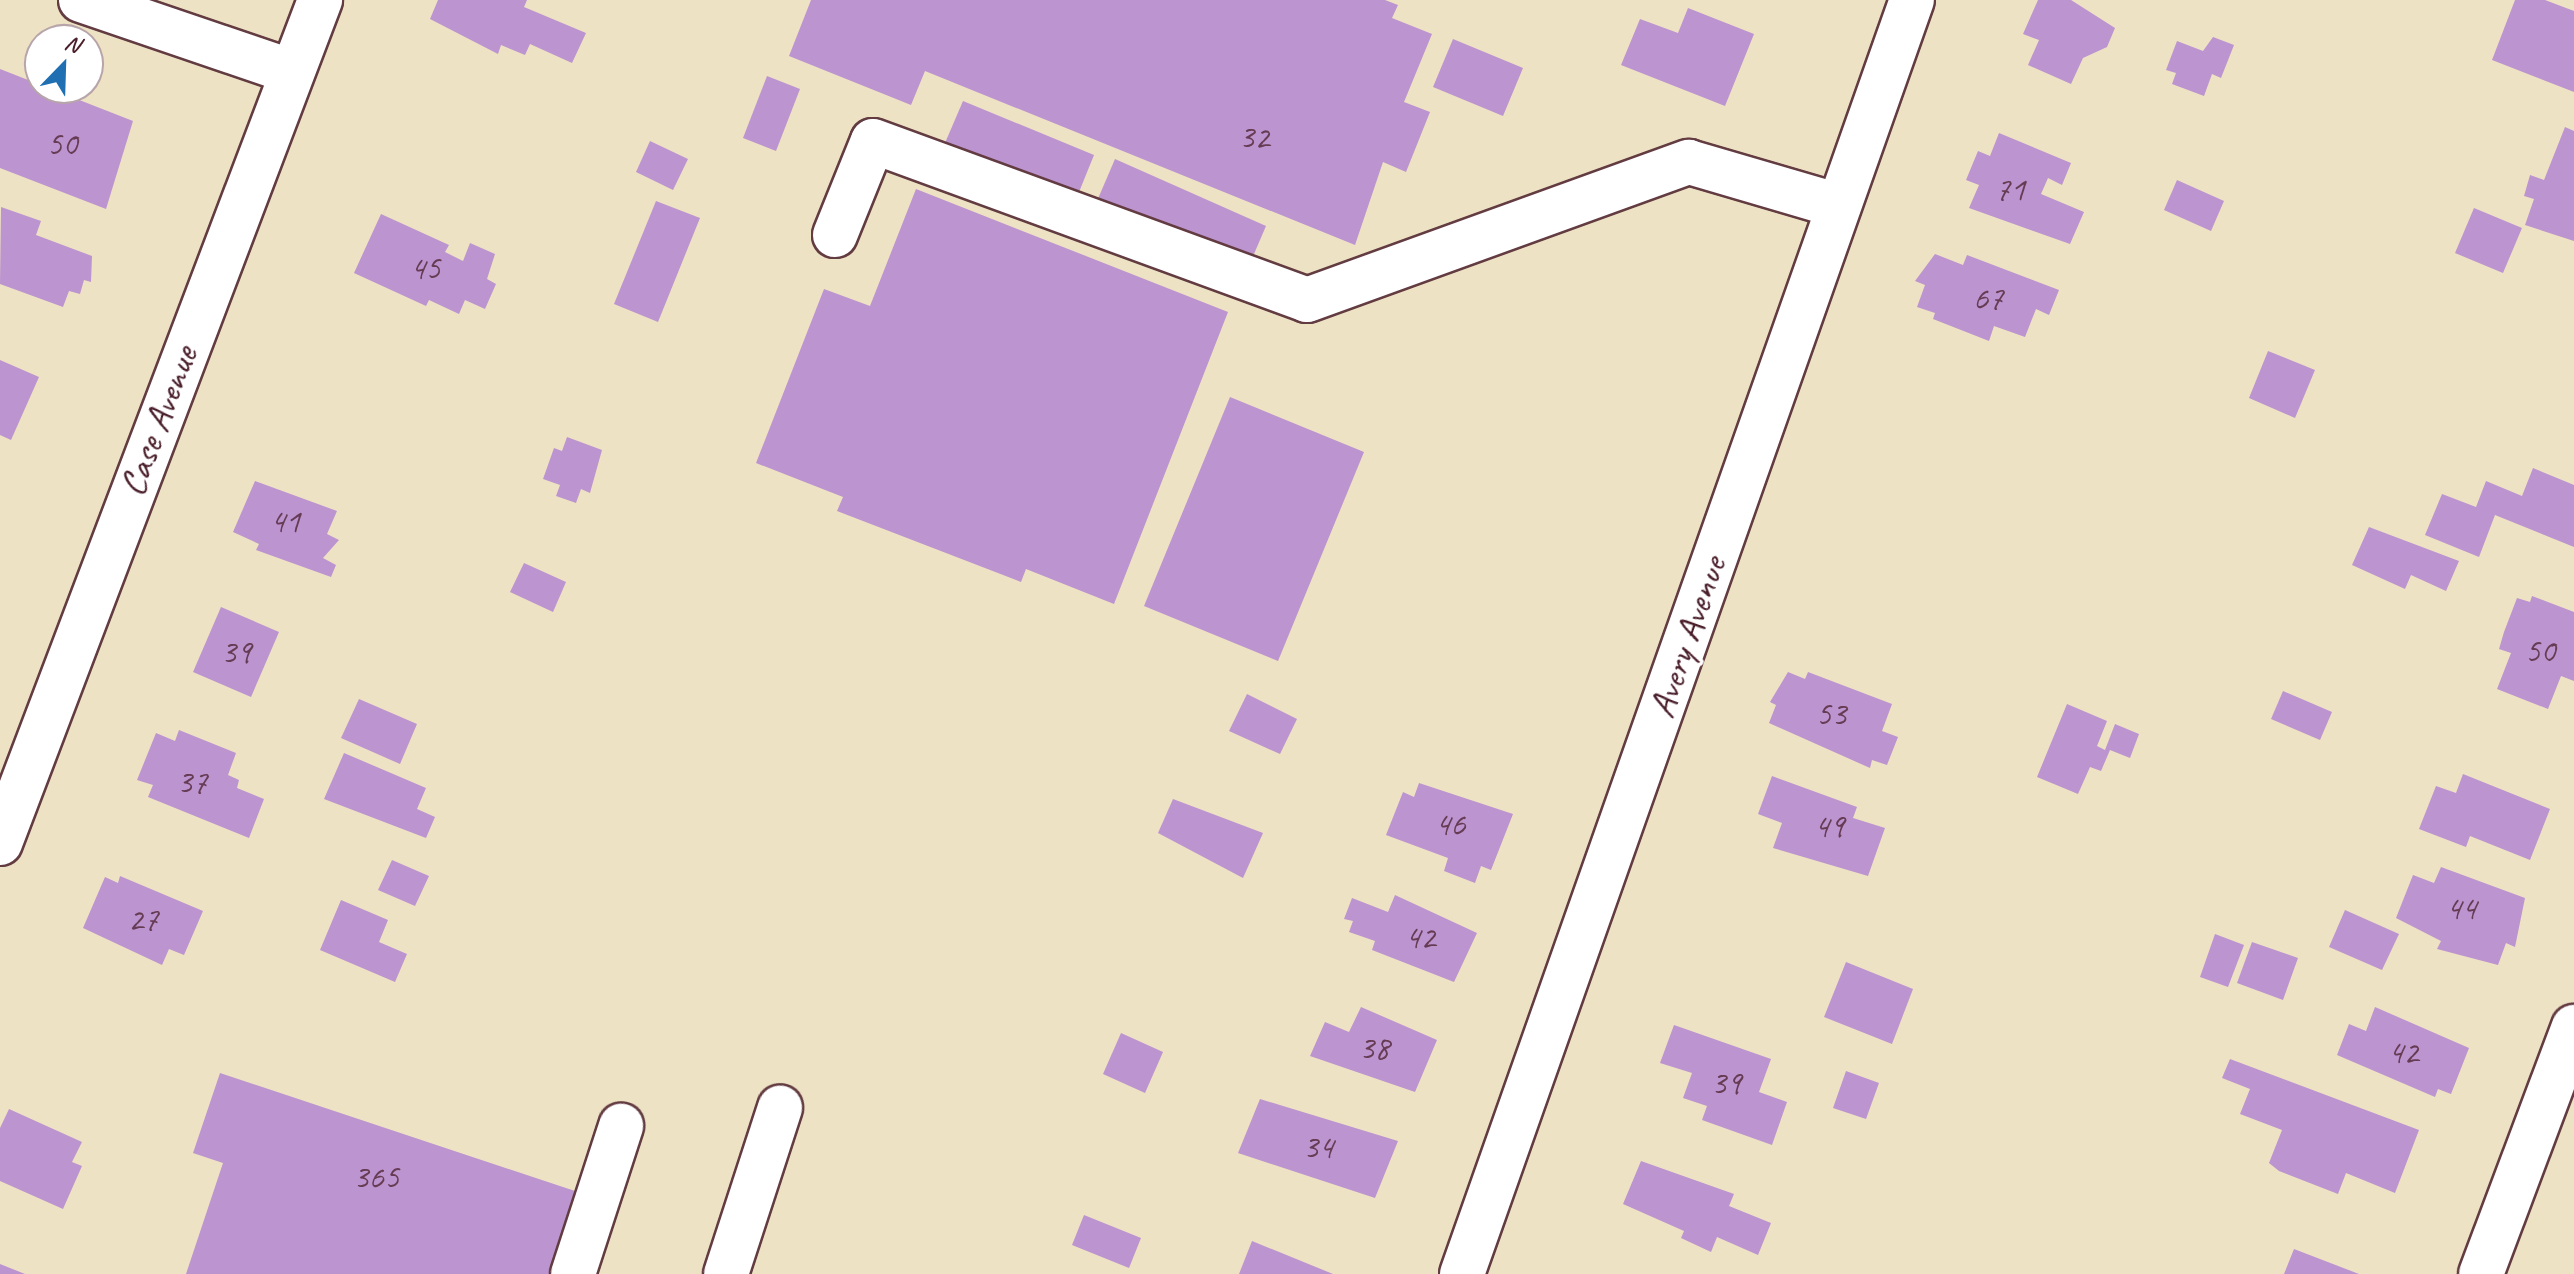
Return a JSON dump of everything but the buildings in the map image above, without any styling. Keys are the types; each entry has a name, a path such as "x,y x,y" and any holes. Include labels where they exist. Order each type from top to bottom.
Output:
{"street":[{"path":"81,0 292,72"},
{"name":"Case Avenue","path":"0,843 320,0"},
{"name":"Avery Avenue","path":"1462,1274 1912,0"},
{"path":"835,235 873,141 1307,300 1689,162 1839,206"},
{"path":"2481,1274 2574,1027"},
{"path":"726,1274 780,1108"},
{"path":"573,1274 621,1126"}]}
